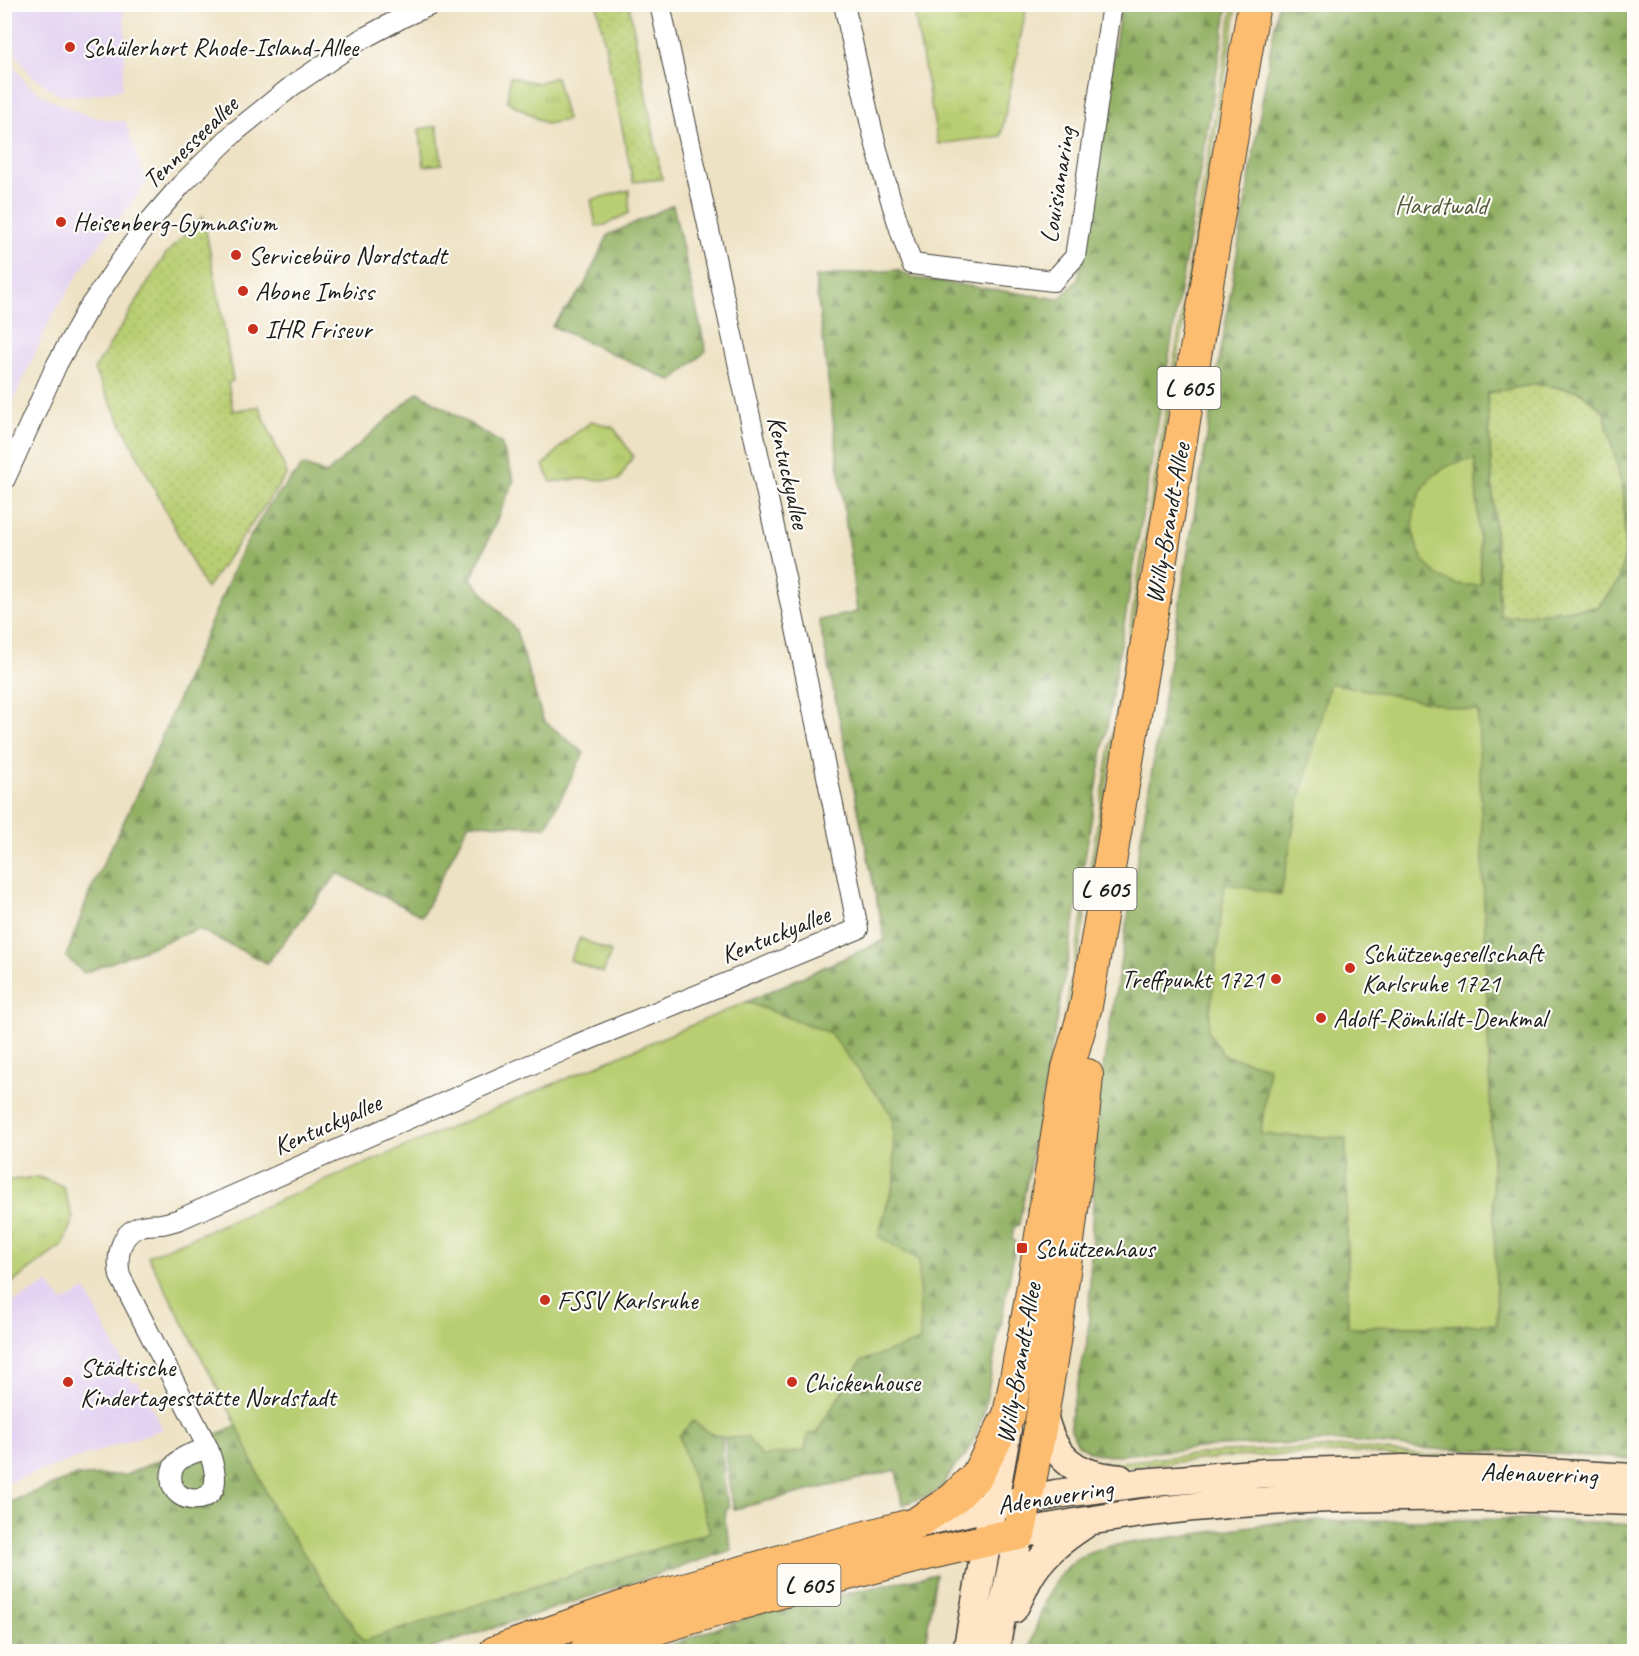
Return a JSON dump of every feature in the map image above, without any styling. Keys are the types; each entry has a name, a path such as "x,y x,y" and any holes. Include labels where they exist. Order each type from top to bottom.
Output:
{"main road":[{"name":"Willy-Brandt-Allee","path":"967,1652 1030,1304 1068,1068 1086,1006 1254,4"},
{"name":"Willy-Brandt-Allee","path":"996,1644 1027,1500 1060,1306 1087,1077 1086,1006"},
{"path":"1043,1414 1048,1435 1055,1448 1067,1461 1087,1473 1140,1483"},
{"path":"915,1524 953,1500 971,1482 1009,1415"},
{"name":"Adenauerring","path":"495,1652 634,1603 858,1539 992,1506 1056,1494 1140,1483 1266,1473 1367,1469 1525,1472 1635,1478"},
{"name":"Adenauerring","path":"585,1652 632,1635 747,1601 910,1557 1092,1520 1195,1506 1292,1499 1396,1496 1635,1501"},
{"path":"996,1644 1028,1580 1042,1560 1065,1537 1092,1520"}],"street":[{"name":"Tennesseeallee","path":"4,482 57,364 86,312 143,229 181,185 236,131 292,86 360,40 433,4"},
{"name":"Kentuckyallee","path":"208,1448 120,1276 118,1254 128,1234 141,1226 180,1219 571,1047 858,929 823,752 660,4"},
{"name":"Louisianaring","path":"844,4 860,79 896,221 912,264 1053,281 1075,256 1112,4"}],"shaded area":[{"name":"Schülerhort Rhode-Island-Allee","path":"7,5 123,5 126,41 122,89 83,96 57,94 32,76 16,54"},
{"name":"Heisenberg-Gymnasium","path":"5,41 8,57 27,84 53,101 82,114 112,121 125,121 147,183 87,261 51,318 5,419"},
{"name":"Städtische Kindertagesstätte Nordstadt","path":"48,1283 63,1302 86,1290 133,1383 138,1381 163,1429 5,1483 5,1307"}],"green space":[{"path":"597,5 629,5 662,179 633,182"},
{"path":"913,5 1027,5 1001,136 938,144"},
{"path":"1121,5 1228,5 1068,959 1019,1225 1014,1227 1012,1239 1016,1243 984,1411 976,1435 965,1456 943,1485 929,1495 902,1505 896,1470 734,1509 729,1484 725,1438 816,1433 861,1361 878,1236 895,1178 830,1033 746,1002 885,940 819,620 857,612 815,277 897,270 913,278 1059,299 1078,280"},
{"path":"1233,5 1237,5 1063,1048 1030,1212 1027,1211 1075,958"},
{"name":"Hardtwald","path":"1278,5 1634,5 1634,1459 1507,1451 1424,1449 1348,1441 1222,1446 1108,1456 1090,1452 1078,1445 1071,1430 1070,1417 1088,1339 1096,1110","holes":["1537,384 1579,391 1604,411 1624,494 1625,554 1619,581 1598,607 1500,617 1487,393","1475,460 1481,584 1463,584 1448,580 1435,571 1423,558","1296,814 1484,904 1497,1324 1348,1327 1346,1138 1261,1134 1269,1067 1225,884 1281,896"]},
{"path":"510,77 537,83 556,77 567,120 546,124 507,101"},
{"path":"437,126 442,164 424,166 419,129"},
{"path":"629,190 629,213 605,225 596,226 591,200"},
{"path":"673,205 706,351 672,381 552,326 583,288 608,235"},
{"path":"203,216 233,381 228,383 233,411 259,406 287,474 206,589 94,370 166,254"},
{"path":"1537,384 1579,391 1604,411 1624,494 1625,554 1619,581 1598,607 1500,617 1486,393"},
{"path":"418,392 501,443 514,480 471,579 516,630 543,720 584,753 546,827 469,823 422,916 338,873 267,963 198,929 84,973 66,957 91,889 138,792 241,552 269,505 303,465 326,474"},
{"path":"592,421 614,428 633,456 619,480 577,479 551,482 543,466 568,439"},
{"path":"1475,460 1481,584 1460,585 1436,574 1424,560 1416,544 1413,526 1415,508 1421,491 1432,477 1448,466"},
{"name":"Schützengesellschaft Karlsruhe 1721","path":"1330,683 1478,712 1497,1324 1348,1327 1346,1138 1261,1134 1269,1067 1223,1055 1208,1031 1225,883 1281,895 1296,814"},
{"path":"580,938 611,952 603,973 570,960"},
{"name":"FSSV Karlsruhe","path":"746,1002 830,1033 892,1115 895,1178 878,1236 919,1260 920,1341 861,1361 816,1433 808,1434 805,1451 761,1456 747,1437 725,1438 710,1433 693,1421 679,1436 710,1532 363,1641 273,1508 237,1425 148,1256"},
{"path":"38,1177 63,1186 73,1218 63,1245 5,1288 5,1181"},
{"path":"693,1421 710,1433 722,1437 724,1488 729,1508 726,1510 725,1521 732,1550 423,1651 5,1652 5,1504 75,1476 126,1475 237,1425 273,1508 545,1583 710,1532 679,1436"},
{"path":"1349,1447 1423,1455 1507,1456 1502,1460 1399,1458 1360,1452 1230,1457 1111,1468 1101,1462 1223,1452"},
{"path":"1528,1519 1634,1525 1634,1651 1029,1651 1041,1611 1053,1585 1061,1574 1083,1556 1110,1546 1288,1521"},
{"path":"936,1574 924,1651 648,1652 767,1611"}],"place":[{"name":"Schülerhort Rhode-Island-Allee","path":"70,47"},
{"name":"Heisenberg-Gymnasium","path":"61,222"},
{"name":"Servicebüro Nordstadt","path":"236,255"},
{"name":"Abone Imbiss","path":"243,291"},
{"name":"IHR Friseur","path":"253,329"},
{"name":"Schützengesellschaft Karlsruhe 1721","path":"1350,968"},
{"name":"Treffpunkt 1721","path":"1276,979"},
{"name":"Adolf-Römhildt-Denkmal","path":"1321,1018"},
{"name":"Schützenhaus","path":"1022,1248"},
{"name":"FSSV Karlsruhe","path":"545,1300"},
{"name":"Städtische Kindertagesstätte Nordstadt","path":"68,1382"},
{"name":"Chickenhouse","path":"792,1382"}]}
